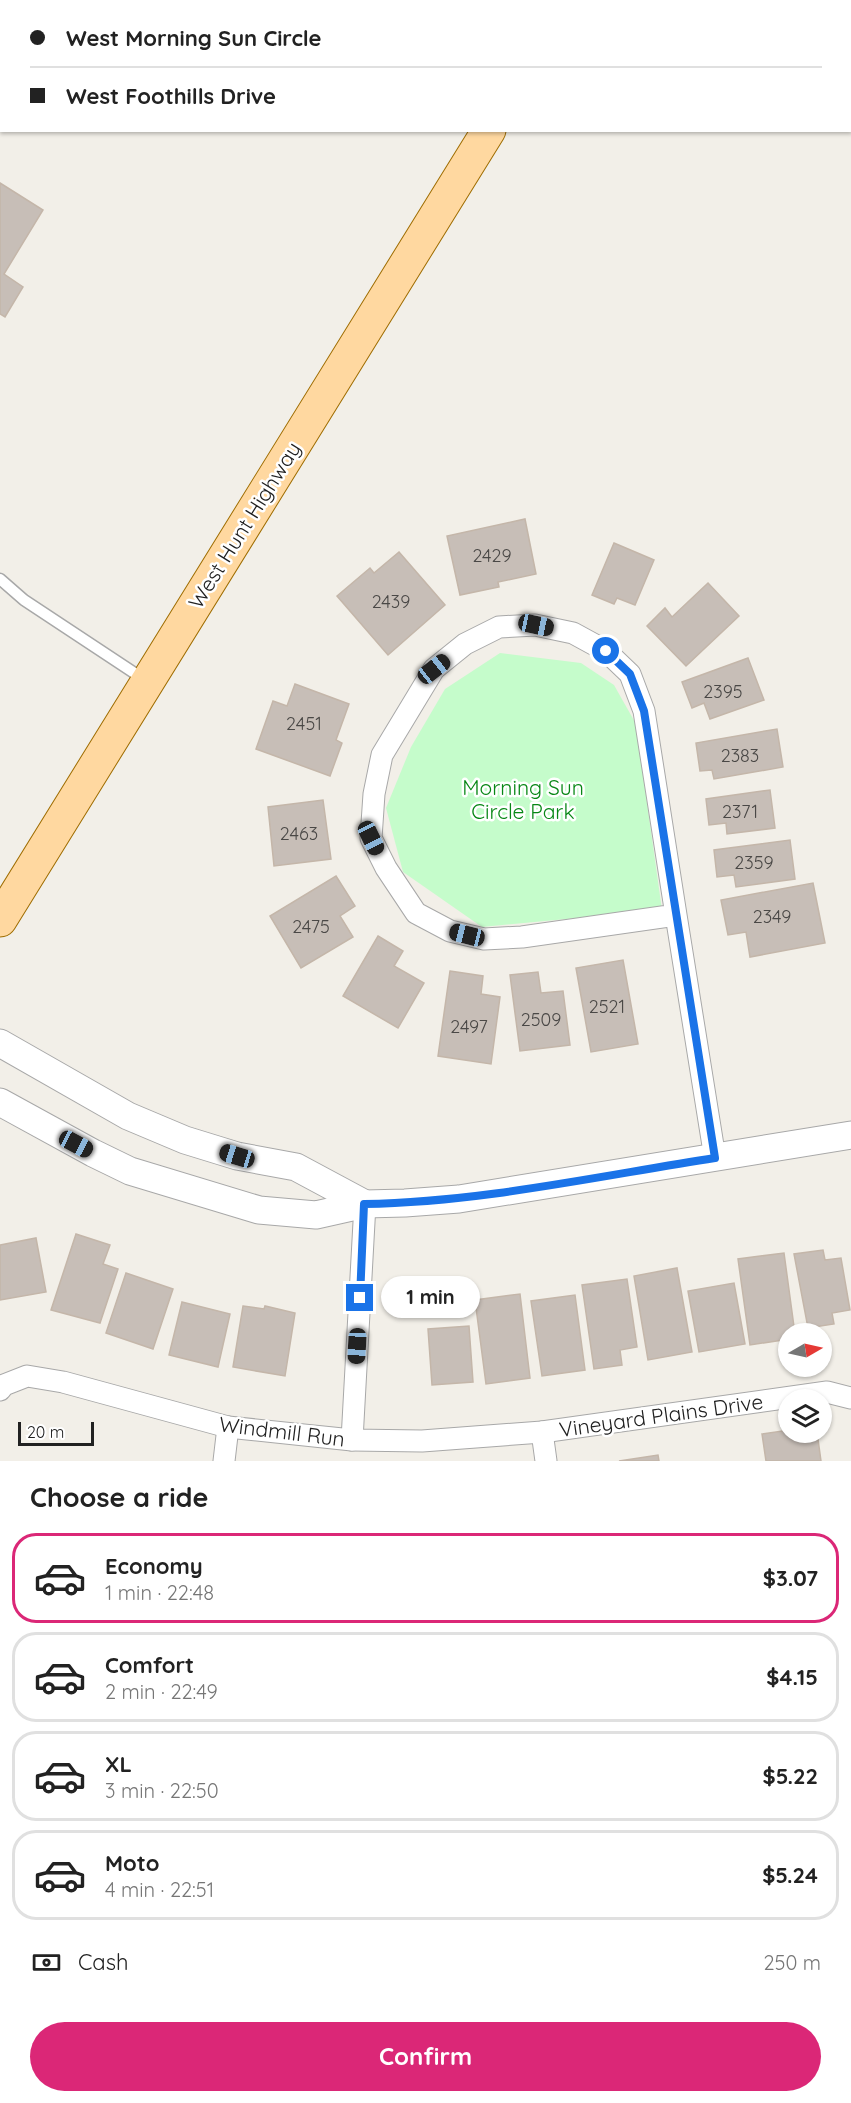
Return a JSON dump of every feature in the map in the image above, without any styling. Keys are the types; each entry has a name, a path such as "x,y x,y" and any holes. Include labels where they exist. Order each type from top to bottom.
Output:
{"main road":[{"name":"West Hunt Highway","path":"0,920 488,132"}],"street":[{"path":"676,915 522,937 484,939 450,931 416,913 386,868 371,838 374,794 382,755 434,669 465,644 499,627 536,625 573,633 606,651 630,674 644,711 715,1158"},
{"path":"0,1043 128,1116 185,1140 237,1156 296,1167 364,1204"},
{"path":"0,1102 130,1171 258,1210 316,1215 364,1204 459,1199 851,1136"},
{"path":"352,1440 364,1204"},
{"name":"Windmill Run","path":"0,1390 27,1376 63,1382 228,1427 352,1440 422,1441 542,1432"},
{"name":"Vineyard Plains Drive","path":"542,1432 827,1392 851,1398"},
{"path":"224,1461 228,1427"},
{"path":"542,1432 546,1461"}],"lane":[{"path":"0,579 24,600 147,681"}],"green space":[{"name":"Morning Sun Circle Park","path":"500,653 581,663 614,685 636,724 662,910 482,927 403,872 386,808 411,747 445,689"}],"building":[{"path":"0,183 43,210 4,274 23,287 5,317 0,314"},
{"path":"525,519 536,574 498,582 499,587 460,595 447,536"},
{"path":"614,543 654,560 635,605 617,598 614,604 592,595"},
{"path":"399,552 445,605 388,655 337,596 370,568 374,573"},
{"path":"708,583 739,616 686,666 647,626 665,608 672,617"},
{"path":"748,658 764,700 710,719 704,703 692,708 682,682"},
{"path":"295,684 349,704 336,740 342,743 330,776 256,749 273,701 287,706"},
{"path":"777,729 783,767 714,779 712,770 700,771 696,743"},
{"path":"770,790 775,828 727,834 726,823 709,825 706,799"},
{"path":"323,800 331,859 274,866 268,807"},
{"path":"790,840 795,879 736,887 734,875 717,877 714,850"},
{"path":"336,876 355,906 340,916 353,937 301,968 270,916"},
{"path":"813,883 825,943 750,957 746,932 728,935 721,900"},
{"path":"378,936 403,951 394,966 424,983 398,1028 343,996"},
{"path":"623,960 638,1044 591,1052 576,968"},
{"path":"450,971 483,976 481,994 500,997 491,1064 438,1056"},
{"path":"538,972 541,993 563,991 570,1045 520,1051 510,975"},
{"path":"76,1234 110,1245 103,1264 118,1269 100,1323 51,1310"},
{"path":"36,1238 46,1292 0,1300 0,1245"},
{"path":"823,1250 825,1260 841,1258 850,1310 832,1313 834,1324 807,1323 794,1254"},
{"path":"784,1253 794,1323 778,1323 778,1341 750,1345 738,1259"},
{"path":"677,1268 692,1352 648,1360 634,1276"},
{"path":"126,1273 173,1289 153,1349 106,1333"},
{"path":"627,1279 637,1347 620,1350 622,1365 594,1369 582,1285"},
{"path":"734,1283 745,1344 699,1352 688,1291"},
{"path":"520,1294 530,1378 486,1384 475,1300"},
{"path":"575,1295 585,1370 542,1376 531,1301"},
{"path":"182,1302 230,1314 218,1367 169,1355"},
{"path":"243,1306 264,1309 265,1306 295,1313 285,1376 233,1367"},
{"path":"469,1326 473,1382 432,1385 428,1329"},
{"path":"778,1432 778,1443 819,1443 821,1461 766,1461 762,1434"},
{"path":"658,1455 659,1461 619,1461"}],"route":[{"path":"360,1298 364,1204 459,1199 715,1158 644,711 630,674 606,651"}]}
